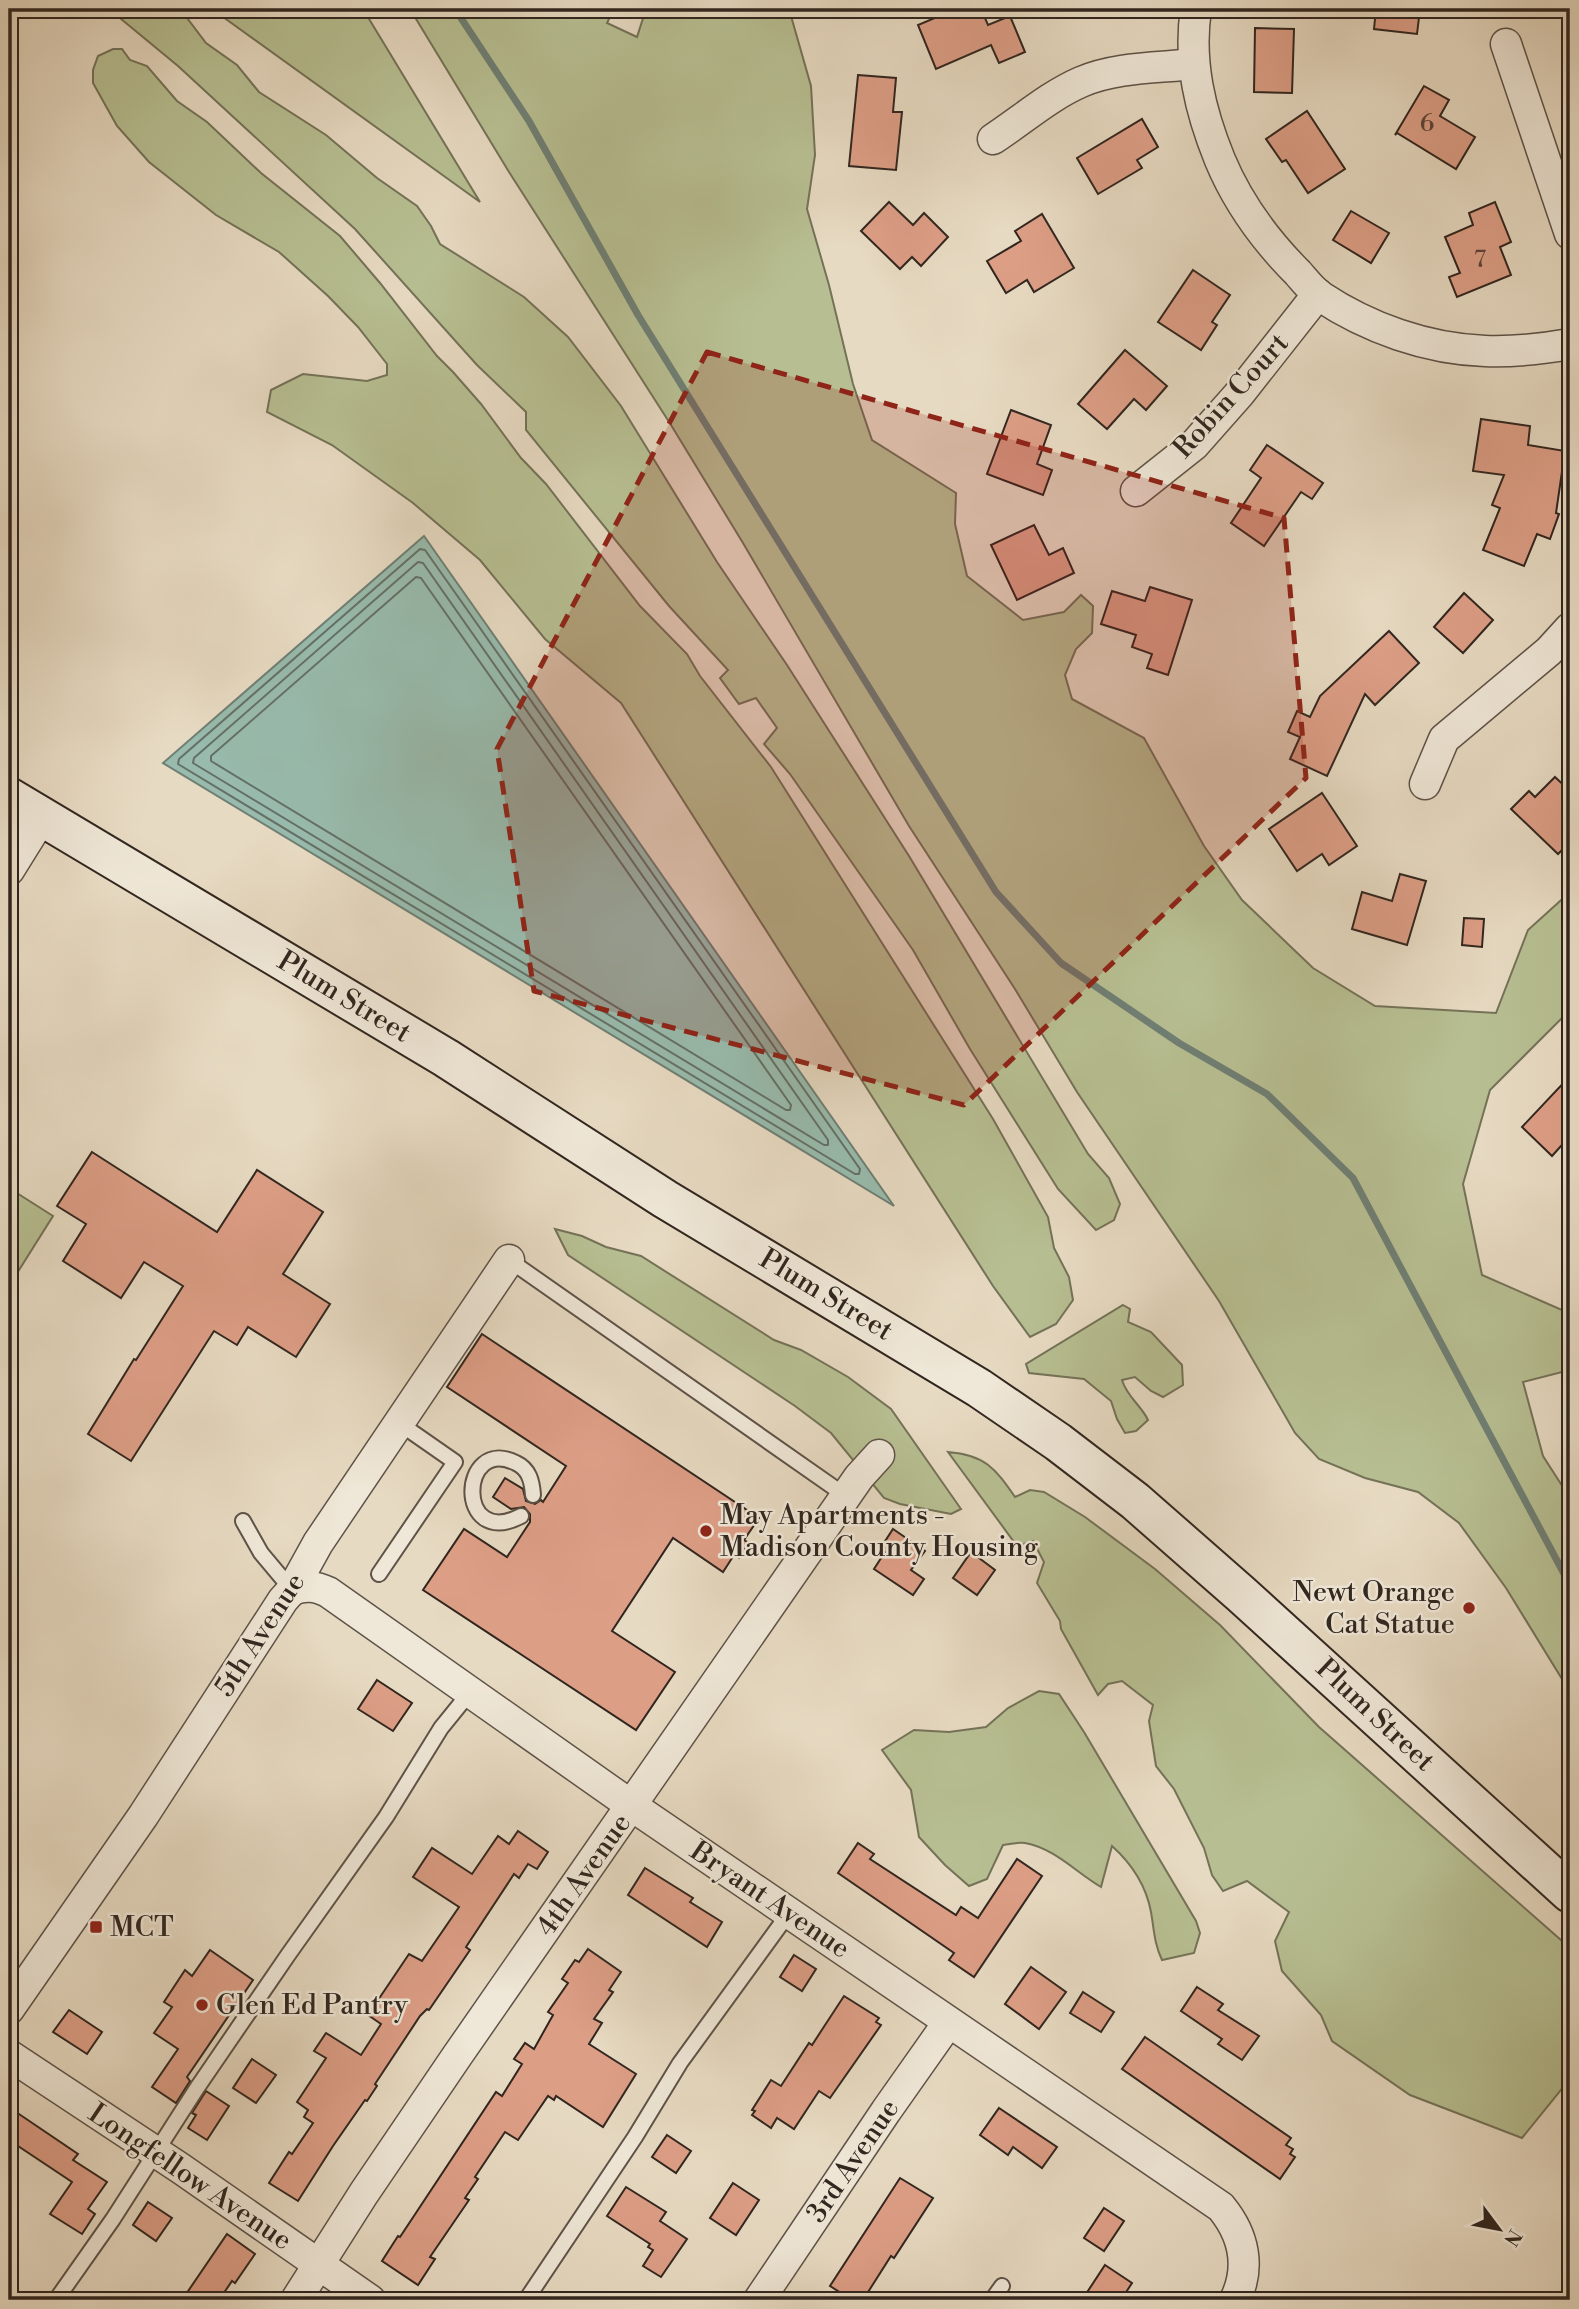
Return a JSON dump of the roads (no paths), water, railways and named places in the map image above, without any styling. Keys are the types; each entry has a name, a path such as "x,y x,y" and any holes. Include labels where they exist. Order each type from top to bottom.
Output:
{"main road":[{"name":"Plum Street","path":"18,806 446,1058 665,1199 979,1388 1058,1442 1135,1500 1570,1893"}],"street":[{"path":"1196,9 1194,64 1198,92 1209,133 1228,179 1249,216 1276,251 1318,294 1382,328 1438,346 1484,351 1531,351 1570,344"},
{"path":"1506,44 1570,234"},
{"path":"993,139 1049,100 1082,82 1118,72 1194,64"},
{"name":"Robin Court","path":"1136,491 1194,445 1240,393 1318,294"},
{"path":"1425,784 1444,739 1549,651 1570,628"},
{"path":"9,870 18,806"},
{"name":"5th Avenue","path":"9,2009 143,1816 282,1600 292,1590 318,1543 509,1260"},
{"name":"4th Avenue","path":"296,2300 457,2056 859,1476 879,1455"},
{"name":"Bryant Avenue","path":"292,1590 303,1586 328,1592 632,1806 1221,2207 1238,2232 1244,2261 1242,2284 1234,2300"},
{"name":"3rd Avenue","path":"759,2300 886,2110 948,2023"},
{"name":"Longfellow Avenue","path":"9,2054 370,2300"}],"lane":[{"path":"509,1260 846,1496"},
{"path":"400,1423 474,1475"},
{"path":"521,1516 500,1522 481,1514 470,1496 474,1475 491,1461 512,1461 528,1474 533,1495"},
{"path":"379,1573 455,1462"},
{"path":"243,1521 261,1553 292,1590"},
{"path":"56,2300 157,2153 197,2088 386,1817 441,1728 471,1691"},
{"path":"526,2300 635,2137 680,2063 789,1913"},
{"path":"992,2300 1002,2286"}],"water":[{"path":"424,536 474,607 894,1206 163,763"}],"waterway":[{"path":"455,9 529,121 638,315 996,892 1061,963 1179,1043 1267,1094 1353,1178 1570,1585"}],"place":[{"name":"May Apartments - Madison County Housing","path":"706,1531"},
{"name":"Newt Orange Cat Statue","path":"1469,1608"},
{"name":"MCT","path":"96,1927"},
{"name":"Glen Ed Pantry","path":"202,2005"}]}
